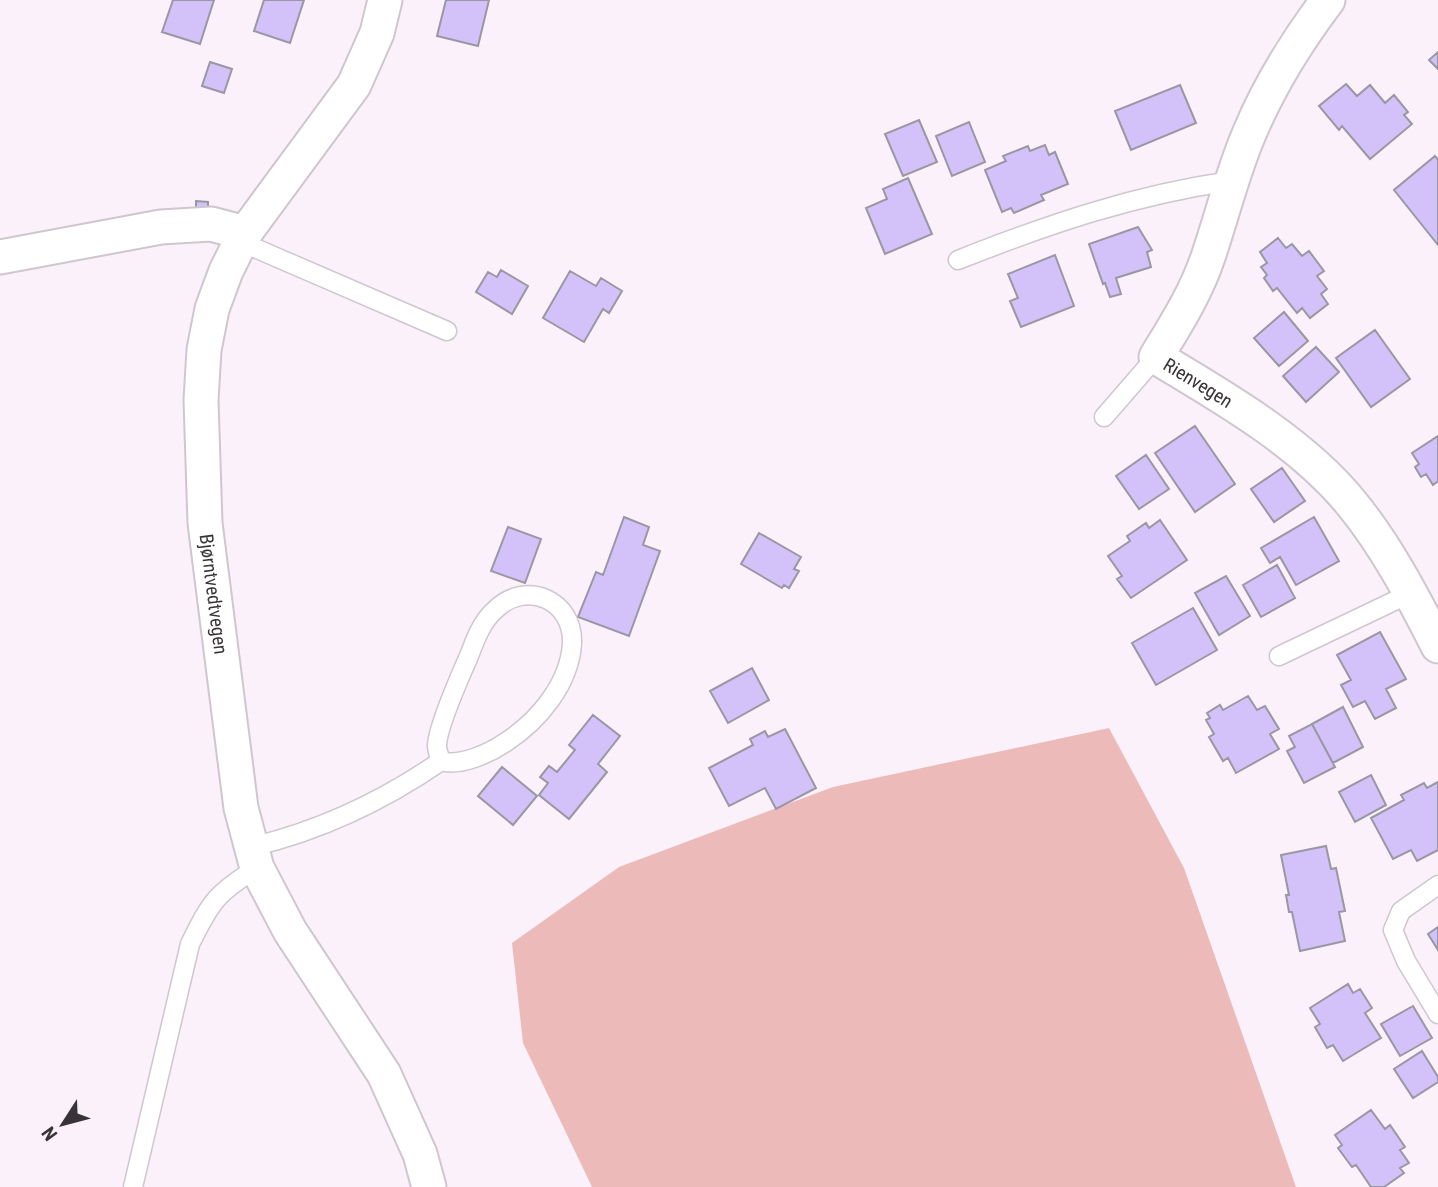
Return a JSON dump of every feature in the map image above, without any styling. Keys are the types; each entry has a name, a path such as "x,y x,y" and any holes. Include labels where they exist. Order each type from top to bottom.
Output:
{"street":[{"name":"Bjørntvedtvegen","path":"385,0 377,33 354,85 243,238 212,309 204,350 201,400 205,523 241,808 254,858 290,931 384,1074 420,1154 429,1187"},
{"name":"Rienvegen","path":"1328,0 1270,88 1231,181 1208,258 1188,304 1156,356 1259,422 1324,475 1352,503 1411,593 1438,646"},
{"path":"0,257 161,227 211,224 243,238"}],"lane":[{"path":"958,260 1035,229 1116,203 1231,181"},
{"path":"243,238 447,331"},
{"path":"1104,417 1156,356"},
{"path":"1279,656 1411,593"},
{"path":"529,594 548,599 562,611 570,629 572,643 566,670 556,691 539,714 517,735 495,749 451,764 441,761 437,747 439,735 463,669 478,635 493,611 508,598 518,595 529,594"},
{"path":"133,1187 190,944 207,909 254,858 284,839 370,804 409,783 441,761"},
{"path":"1438,884 1401,911 1393,930 1406,961 1438,1014"}],"shaded area":[{"path":"1109,728 1184,868 1296,1187 592,1187 523,1043 512,943 619,867 833,787"}],"building":[{"path":"173,0 214,0 200,44 162,32"},
{"path":"264,0 304,0 290,43 254,31"},
{"path":"446,0 489,0 478,46 437,36"},
{"path":"1438,52 1438,69 1429,60"},
{"path":"210,62 232,69 224,93 202,86"},
{"path":"1346,84 1357,96 1370,85 1385,103 1394,95 1408,112 1404,115 1412,124 1370,159 1342,126 1339,130 1319,106"},
{"path":"1180,85 1196,123 1131,150 1115,111"},
{"path":"919,120 937,162 903,176 885,134"},
{"path":"969,122 985,162 952,176 936,136"},
{"path":"1045,145 1049,155 1055,152 1068,184 1041,195 1044,200 1014,213 1011,208 1002,212 985,170 1006,161 1003,156 1028,146 1030,151"},
{"path":"1435,156 1438,160 1438,245 1394,190"},
{"path":"908,178 932,234 885,254 866,208 887,199 883,189"},
{"path":"196,201 208,202 208,210 196,210"},
{"path":"1138,227 1152,250 1147,252 1151,267 1116,278 1121,294 1110,297 1089,244"},
{"path":"1278,238 1286,248 1292,244 1302,256 1309,251 1324,271 1317,276 1327,289 1321,294 1328,304 1310,318 1302,308 1297,313 1277,288 1273,291 1264,278 1267,275 1261,267 1267,263 1260,252"},
{"path":"1055,255 1074,306 1021,327 1010,301 1018,298 1008,274"},
{"path":"501,270 528,286 512,314 476,292 488,272 497,277"},
{"path":"570,271 596,286 601,278 622,291 609,313 603,309 584,342 543,318"},
{"path":"1284,312 1308,341 1279,366 1254,338"},
{"path":"1375,330 1410,379 1371,407 1336,358"},
{"path":"1316,347 1339,372 1306,402 1283,376"},
{"path":"1195,426 1235,484 1195,512 1155,453"},
{"path":"1438,436 1438,481 1433,485 1426,474 1421,477 1415,467 1419,464 1412,453"},
{"path":"1146,455 1169,489 1139,509 1116,476"},
{"path":"1282,468 1305,501 1274,522 1251,489"},
{"path":"624,517 649,527 643,545 660,551 629,636 578,617 596,572 603,575"},
{"path":"1314,517 1339,561 1296,585 1280,557 1270,563 1261,548"},
{"path":"1160,520 1187,560 1131,598 1117,579 1122,576 1108,556 1130,541 1127,536 1146,523 1149,528"},
{"path":"508,527 541,539 525,583 491,571"},
{"path":"759,533 801,557 794,569 799,571 789,588 784,585 782,588 741,564"},
{"path":"1277,565 1295,598 1261,617 1243,585"},
{"path":"1226,576 1250,616 1219,635 1195,593"},
{"path":"1193,608 1217,650 1156,685 1132,643"},
{"path":"1380,632 1406,679 1386,689 1396,708 1375,719 1365,701 1353,707 1341,685 1351,680 1337,655"},
{"path":"752,668 769,700 728,723 710,691"},
{"path":"1248,696 1257,710 1265,706 1279,729 1270,734 1279,749 1236,773 1228,758 1223,761 1209,737 1214,734 1206,720 1210,718 1207,713 1220,705 1223,710"},
{"path":"1343,707 1363,747 1333,763 1312,724"},
{"path":"593,715 620,736 598,764 607,772 569,819 539,795 548,783 540,777 549,766 557,772 575,750 569,745"},
{"path":"1312,724 1335,767 1304,783 1287,751 1295,747 1289,736"},
{"path":"785,729 816,788 776,809 765,788 729,806 709,768 753,745 750,739 765,731 768,737"},
{"path":"502,767 537,796 513,825 478,796"},
{"path":"1371,775 1386,805 1355,822 1339,792"},
{"path":"1438,782 1438,850 1417,861 1411,850 1393,859 1371,818 1404,800 1401,795 1424,783 1427,788"},
{"path":"1326,846 1331,869 1336,868 1345,911 1339,912 1345,941 1300,951 1292,912 1289,912 1286,895 1289,895 1281,855"},
{"path":"1438,927 1438,950 1428,934"},
{"path":"1348,984 1353,993 1360,989 1372,1008 1365,1013 1381,1038 1343,1061 1333,1045 1327,1048 1315,1027 1320,1024 1310,1008"},
{"path":"1413,1006 1432,1038 1400,1056 1381,1024"},
{"path":"1422,1051 1438,1077 1438,1082 1413,1098 1394,1069"},
{"path":"1371,1110 1385,1129 1390,1125 1405,1147 1400,1150 1409,1163 1400,1168 1404,1173 1384,1187 1371,1187 1356,1165 1352,1167 1338,1148 1342,1145 1335,1135"}]}
